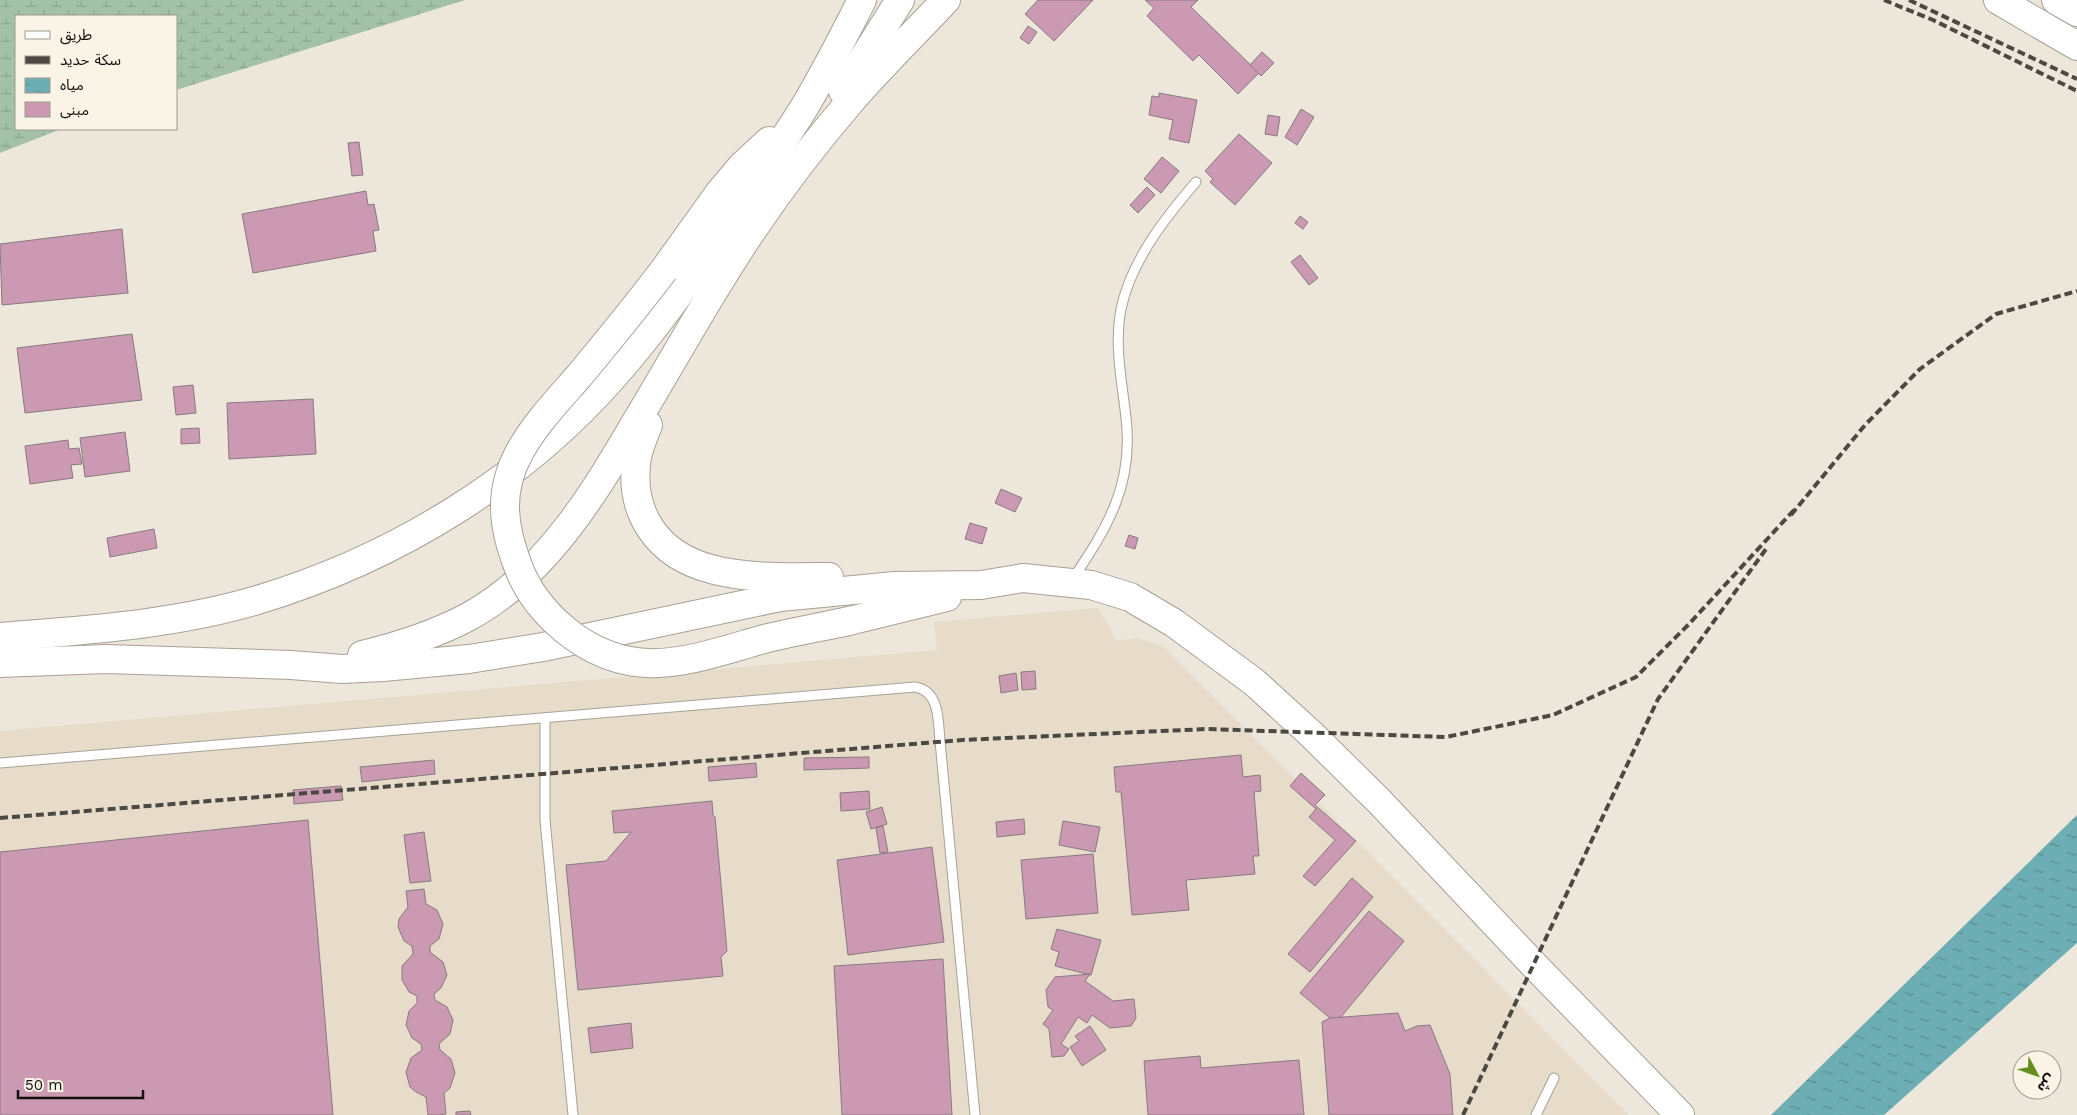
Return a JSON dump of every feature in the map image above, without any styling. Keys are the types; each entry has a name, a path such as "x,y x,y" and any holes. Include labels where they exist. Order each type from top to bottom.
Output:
{"main road":[{"path":"0,637 108,628 200,614 253,601 300,586 346,568 398,543 447,516 485,491 568,422 625,363 698,268 803,110 862,0"},
{"path":"291,665 343,660 429,636 469,616 500,596 532,567 563,534 593,493 729,266 900,0"},
{"path":"769,206 849,103 946,0"},
{"path":"1998,0 2077,46"},
{"path":"803,110 742,166 725,185 630,315 536,427 518,454 508,480 504,502 506,530 520,574 534,597 555,621 582,644 630,662 670,664 768,638 944,598 981,585"},
{"path":"689,334 651,417 637,456 635,488 642,515 658,539 685,560 711,570 749,575 860,578 1023,578 1070,582 1112,591 1148,607 1181,628 1254,682 1310,733 1380,801 1534,965 1680,1115"},
{"path":"0,663 106,659 291,665 342,669 469,659 543,647 780,597 895,586 981,585 1023,578"}],"lane":[{"path":"1070,582 1107,526 1119,499 1124,474 1127,421 1117,349 1121,307 1144,252 1171,211 1196,182"},
{"path":"0,763 915,687 924,688 929,692 935,706 940,741 975,1115"},
{"path":"545,718 545,820 573,1115"},
{"path":"1536,1115 1554,1078"}],"shaded area":[{"path":"1098,608 1117,641 1138,638 1164,647 1629,1115 0,1115 0,731 937,650 934,622"}],"green space":[{"path":"0,0 465,0 178,89 178,15 15,15 15,130 58,130 0,153"}],"water":[{"path":"2077,815 2077,943 1884,1115 1771,1115"}],"building":[{"path":"1038,0 1093,0 1054,41 1025,14"},
{"path":"1145,0 1198,0 1191,7 1259,73 1238,94 1199,55 1193,61 1147,16 1154,8"},
{"path":"1028,26 1037,32 1029,44 1020,38"},
{"path":"1262,52 1274,63 1261,76 1250,65"},
{"path":"1159,93 1197,100 1189,143 1169,139 1173,120 1149,115 1152,96 1159,97"},
{"path":"1301,109 1314,117 1297,145 1285,137"},
{"path":"1268,115 1280,117 1277,136 1265,134"},
{"path":"1239,134 1272,163 1235,205 1210,182 1213,179 1205,171"},
{"path":"359,142 363,175 352,176 348,143"},
{"path":"1162,157 1179,171 1161,193 1144,179"},
{"path":"1147,187 1155,195 1138,213 1130,205"},
{"path":"366,191 368,205 374,204 379,230 373,231 376,251 253,273 242,214"},
{"path":"1300,216 1308,222 1303,229 1295,223"},
{"path":"122,229 128,293 2,305 0,244"},
{"path":"1300,255 1318,278 1309,285 1291,262"},
{"path":"132,334 142,400 25,413 17,348"},
{"path":"193,385 196,413 176,415 173,387"},
{"path":"313,399 316,454 229,459 227,403"},
{"path":"199,428 200,443 181,444 181,429"},
{"path":"125,432 130,471 85,477 80,438"},
{"path":"68,440 69,449 79,448 82,464 71,465 73,478 30,484 25,446"},
{"path":"1001,489 1022,498 1015,512 995,503"},
{"path":"970,523 987,528 982,544 965,539"},
{"path":"154,529 157,548 110,557 107,538"},
{"path":"1129,535 1138,538 1135,549 1125,546"},
{"path":"1035,671 1036,689 1022,690 1021,672"},
{"path":"1016,673 1018,690 1001,693 999,676"},
{"path":"1241,755 1243,777 1260,775 1261,791 1254,792 1259,856 1253,856 1255,874 1186,880 1189,910 1132,915 1121,792 1116,792 1114,767"},
{"path":"869,757 869,768 804,770 804,758"},
{"path":"434,760 435,774 362,782 360,767"},
{"path":"756,763 757,777 709,781 708,767"},
{"path":"1301,773 1325,795 1315,805 1356,841 1315,886 1303,876 1335,840 1309,817 1316,809 1290,786"},
{"path":"341,786 343,800 294,804 293,790"},
{"path":"869,791 870,809 841,811 840,793"},
{"path":"712,801 727,951 721,957 723,976 578,990 566,865 606,861 631,832 614,833 612,811"},
{"path":"882,807 887,824 871,829 866,812"},
{"path":"1024,819 1025,834 997,837 996,822"},
{"path":"308,820 333,1115 0,1115 0,852"},
{"path":"1063,821 1100,827 1095,852 1059,845"},
{"path":"883,826 888,852 880,853 876,828"},
{"path":"424,832 431,881 410,883 404,835"},
{"path":"932,847 944,942 848,955 837,860"},
{"path":"1093,854 1098,913 1026,919 1021,860"},
{"path":"1352,878 1373,897 1310,972 1288,954"},
{"path":"424,889 426,904 437,910 443,924 439,939 430,946 430,952 443,962 447,975 441,988 434,994 435,1000 447,1007 453,1020 450,1034 439,1044 440,1050 451,1059 455,1073 450,1088 444,1093 446,1114 439,1115 428,1115 426,1097 410,1087 406,1072 411,1058 422,1050 421,1044 412,1038 406,1025 409,1011 417,1003 417,996 409,992 402,980 402,966 413,954 412,946 404,941 398,927 399,919 408,907 406,891"},
{"path":"1369,911 1404,941 1336,1023 1300,993"},
{"path":"1057,929 1101,940 1091,975 1055,966 1059,952 1051,949"},
{"path":"943,959 952,1115 842,1115 834,966"},
{"path":"1090,974 1085,981 1113,1001 1134,999 1136,1018 1131,1026 1110,1028 1092,1015 1087,1023 1078,1017 1061,1044 1069,1049 1064,1056 1052,1057 1049,1029 1043,1024 1053,1010 1048,1007 1046,990 1055,977"},
{"path":"1398,1013 1405,1031 1417,1026 1430,1025 1450,1074 1453,1115 1329,1115 1322,1022 1330,1018"},
{"path":"631,1023 633,1048 591,1053 588,1028"},
{"path":"1090,1026 1106,1050 1082,1066 1070,1047 1079,1041 1075,1036"},
{"path":"1200,1056 1201,1068 1299,1060 1304,1115 1148,1115 1144,1061"},
{"path":"470,1111 471,1115 456,1115 456,1112"}],"railway":[{"path":"1884,0 1933,20 2077,91"},
{"path":"1909,0 2077,79"},
{"path":"1791,515 1865,425 1920,369 1996,314 2077,291"},
{"path":"0,818 962,740 1207,729 1446,737 1553,715 1636,677 1689,624 1794,510"},
{"path":"1463,1115 1658,699 1766,549"}]}
